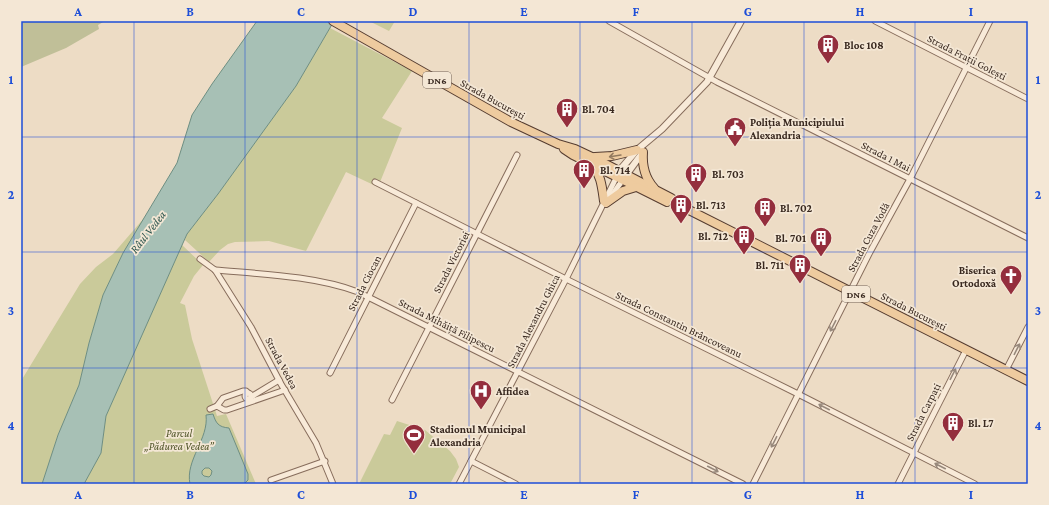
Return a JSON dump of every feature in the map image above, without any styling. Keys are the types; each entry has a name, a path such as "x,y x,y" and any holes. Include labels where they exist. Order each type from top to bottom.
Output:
{"main road":[{"name":"Strada București","path":"332,21 511,122 558,144 573,155 592,160 621,176 656,190 684,207 1028,381"},
{"path":"636,187 623,192 603,204 601,183 592,160 640,151 646,176 656,190"},
{"name":"Strada București","path":"621,176 636,187 669,203 684,207"}],"street":[{"name":"Strada 1 Mai","path":"609,21 710,78 1028,238"},
{"name":"Strada Alexandru Ghica","path":"459,484 566,279 603,204 621,176 640,151 684,107 710,78 740,21"},
{"name":"Strada Frații Golești","path":"875,21 1028,99"},
{"name":"Strada Cuza Vodă","path":"753,484 990,21"},
{"name":"Strada Victoriei","path":"392,400 517,155"},
{"name":"Strada Constantin Brâncoveanu","path":"375,182 975,484"},
{"name":"Strada Ciocan","path":"330,373 416,203"},
{"name":"Strada Vedea","path":"200,259 215,270 254,332 284,390 316,443 325,461 333,484"},
{"name":"Strada Mihăiță Filipescu","path":"215,270 324,282 349,288 743,484"},
{"path":"1006,370 1028,327"},
{"name":"Strada Carpați","path":"898,484 966,350"},
{"path":"218,406 224,410 249,398 279,380"},
{"path":"249,398 284,390"},
{"path":"218,406 222,398 243,391 246,391 249,398"},
{"path":"210,409 218,406"},
{"path":"271,480 325,461"},
{"path":"471,461 516,484"}],"green space":[{"path":"21,21 105,21 98,25 99,29 66,48 21,67"},
{"path":"369,21 395,21 389,31"},
{"path":"330,28 412,71 382,118 402,128 378,187 346,172 306,251 269,241 235,242 228,244 220,250 209,262 185,240 187,234 218,194 296,86"},
{"path":"145,217 123,253 103,295 79,385 58,435 42,484 21,484 21,381 80,284 96,267 113,254"},
{"name":"Parcul „Pădurea Vedea”","path":"182,245 203,265 194,276 180,303 185,305 192,339 217,416 226,414 256,484 84,484 101,453 106,416"},
{"name":"Stadionul Municipal Alexandria","path":"397,421 425,430 450,451 456,459 459,467 450,484 359,484 384,434 390,435"}],"water":[{"name":"Râul Vedea","path":"257,21 334,21 296,86 218,194 187,234 106,416 101,453 84,484 42,484 58,435 79,385 103,295 123,253 177,163 192,115"},
{"path":"213,414 218,424 222,427 229,428 248,474 248,480 244,484 190,484 189,475 191,466 204,433 206,415","holes":["205,468 209,468 212,471 211,475 209,477 204,476 202,471"]}],"place":[{"name":"Bloc 108","path":"828,64"},
{"name":"Bl. 704","path":"567,128"},
{"name":"Poliția Municipiului Alexandria","path":"735,148"},
{"name":"Bl. 714","path":"584,190"},
{"name":"Bl. 703","path":"696,194"},
{"name":"Bl. 713","path":"681,224"},
{"name":"Bl. 702","path":"765,228"},
{"name":"Bl. 712","path":"744,256"},
{"name":"Bl. 701","path":"821,258"},
{"name":"Bl. 711","path":"800,284"},
{"name":"Biserica Ortodoxă","path":"1011,296"},
{"name":"Affidea","path":"481,410"},
{"name":"Bl. L7","path":"953,442"},
{"name":"Stadionul Municipal Alexandria","path":"414,454"}]}
